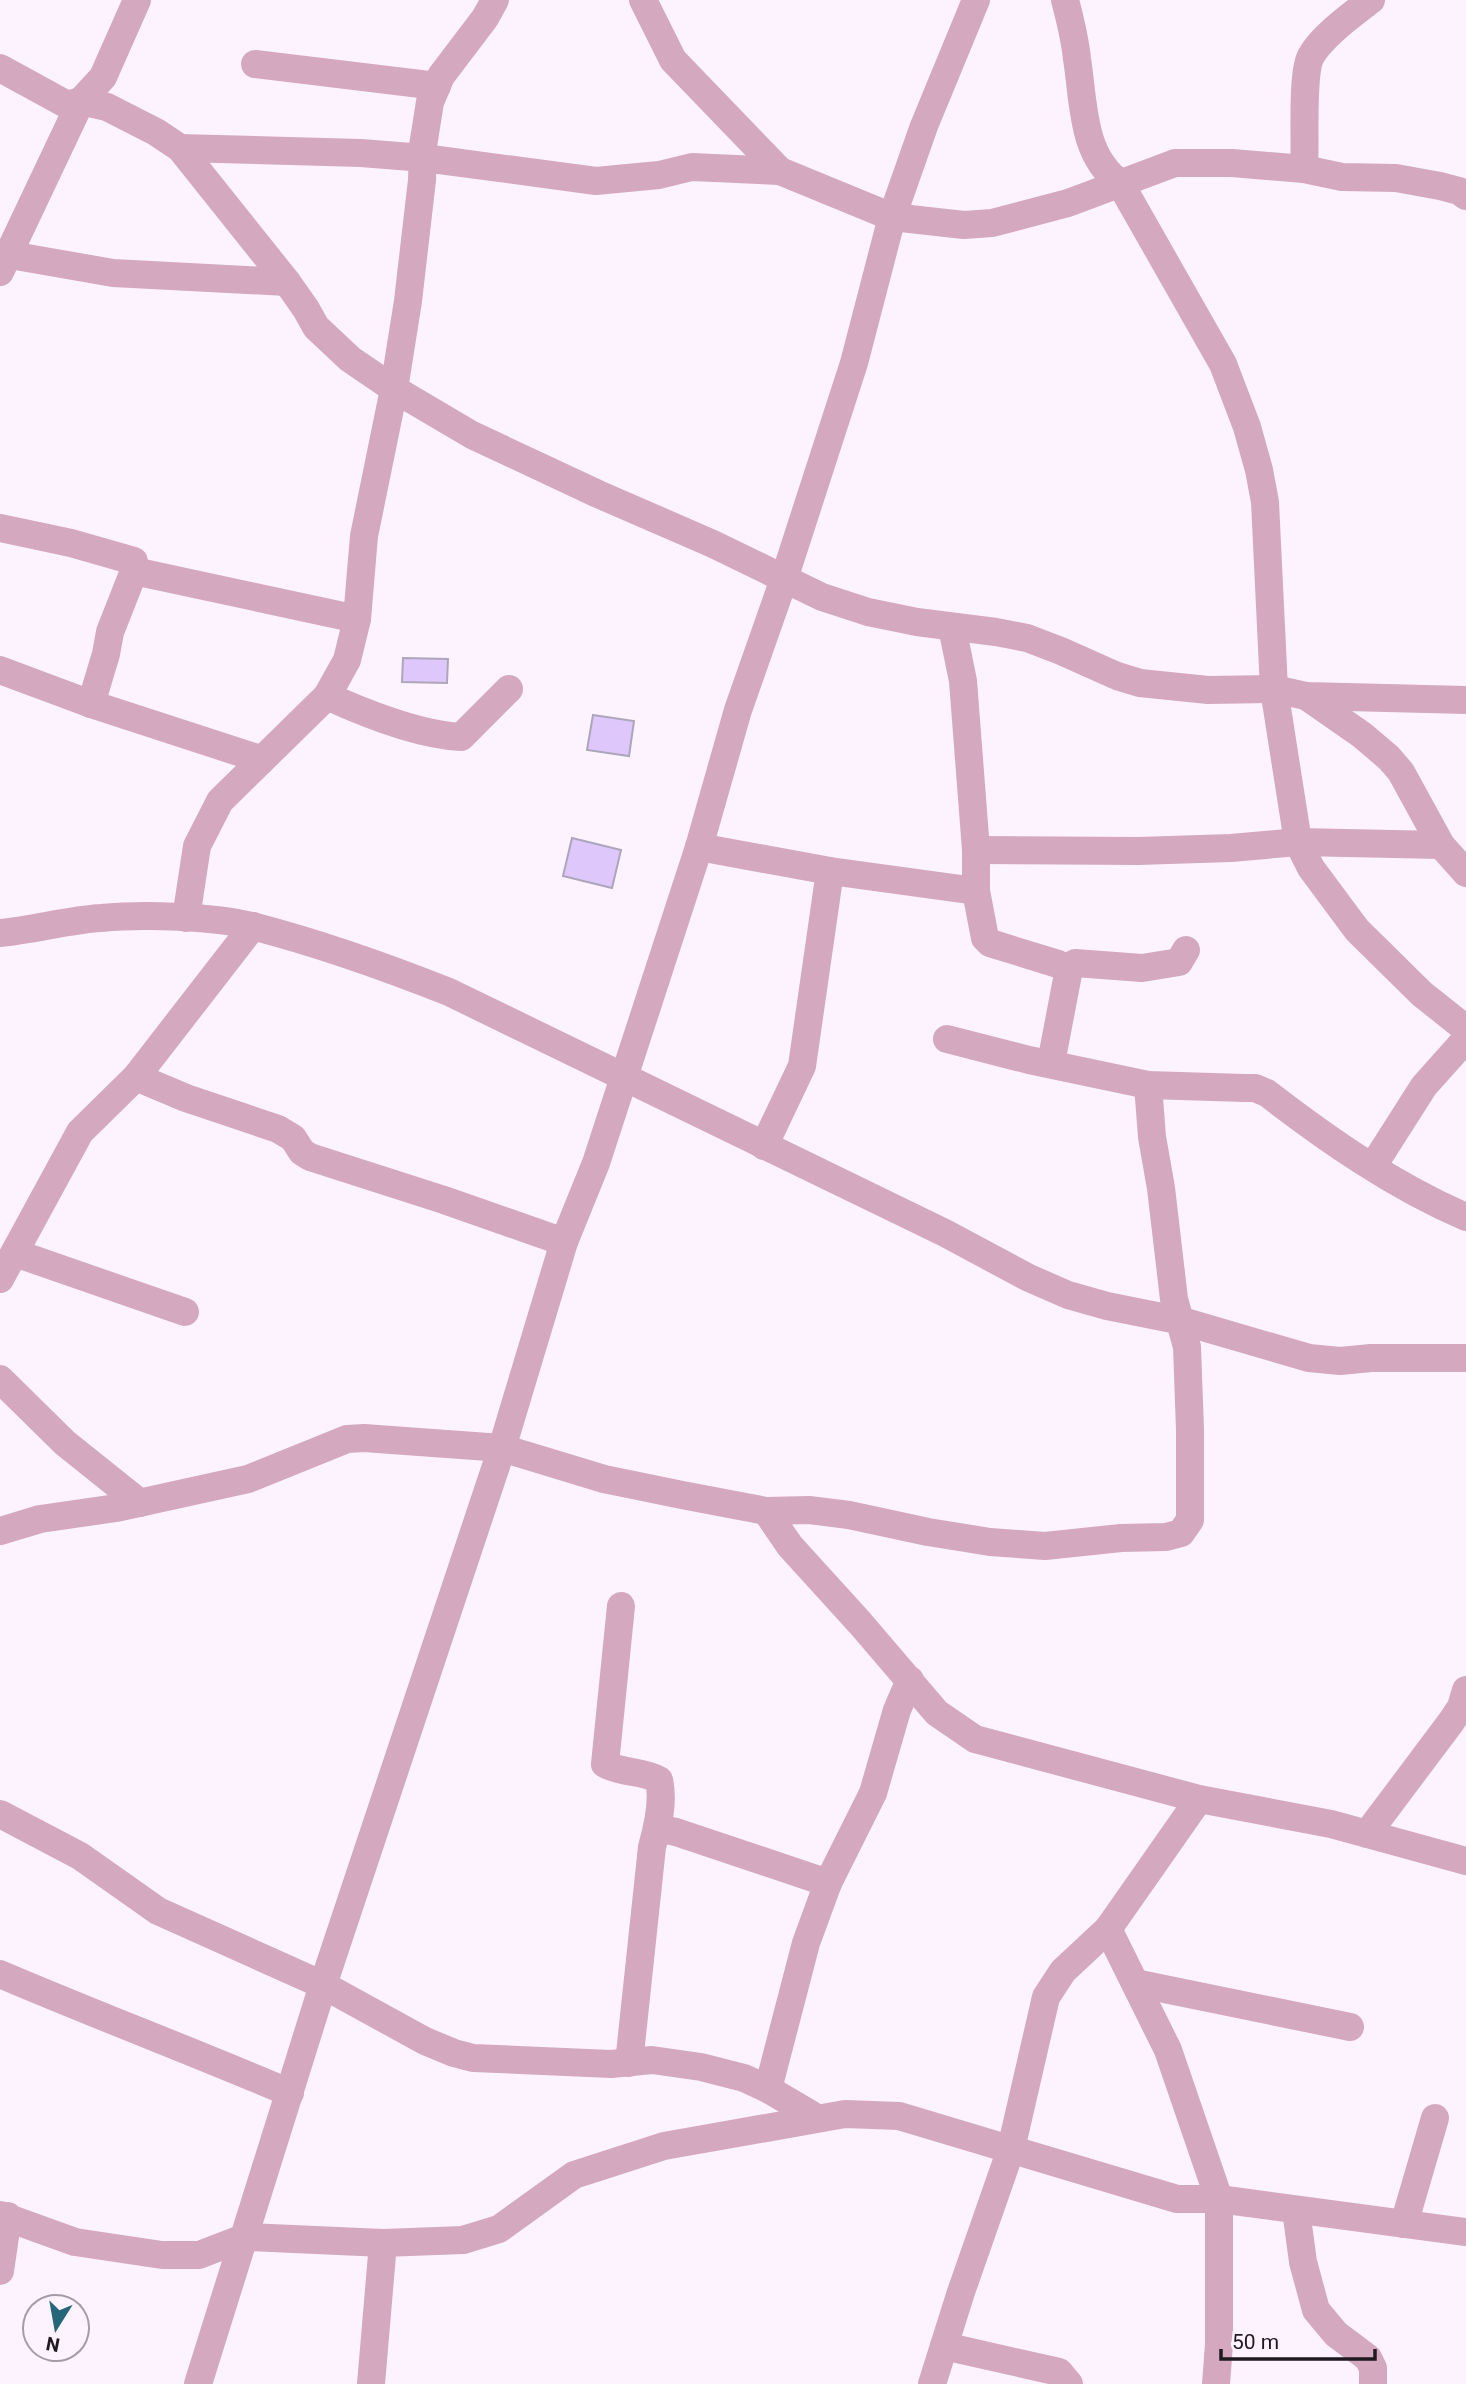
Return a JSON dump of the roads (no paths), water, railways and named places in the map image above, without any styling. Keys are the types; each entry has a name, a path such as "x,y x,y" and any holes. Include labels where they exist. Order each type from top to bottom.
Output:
{"street":[{"path":"137,0 103,77 81,101 5,264 113,273 287,282"},
{"path":"186,918 197,846 220,801 327,695 347,660 357,619 364,536 394,388 408,301 424,158 423,146 430,102 441,76 495,0"},
{"path":"643,0 673,60 780,171"},
{"path":"198,2384 323,1986 502,1448 564,1242 596,1163 699,847 738,710 854,363 892,217 924,126 976,0"},
{"path":"1065,0 1071,21 1084,121 1089,137 1103,166 1110,176 1120,183 1223,364 1247,427 1259,470 1265,502 1274,689 1298,842 1311,867 1357,930 1422,994 1466,1029"},
{"path":"1304,169 1305,97 1311,57 1345,20 1370,0"},
{"path":"255,64 437,86"},
{"path":"0,68 64,103 94,103 115,111 180,148 287,282 316,327 350,359 394,388 472,435 822,597 868,612 996,632 1039,642 1117,676 1140,683 1208,690 1274,689 1306,696 1466,700"},
{"path":"180,148 361,153 424,158 596,181 659,176 692,167 780,171 892,217 964,225 992,223 1068,203 1175,163 1232,163 1304,169 1342,177 1396,178 1460,191 1466,196"},
{"path":"0,528 71,543 134,561 134,571 110,632 91,704"},
{"path":"134,571 357,619"},
{"path":"952,627 962,681 976,850 976,891 985,938 990,943 1067,969"},
{"path":"0,670 91,704 260,759"},
{"path":"327,695 353,708 400,723 461,737 509,689"},
{"path":"1306,696 1390,758 1401,772 1441,845 1466,873"},
{"path":"976,850 1138,851 1231,848 1298,842 1441,845"},
{"path":"699,847 830,871 976,891"},
{"path":"764,1146 802,1066 830,871"},
{"path":"0,933 101,918 186,918 253,926 377,964 449,992 945,1233 1028,1278 1068,1295 1182,1321 1309,1359 1340,1361 1371,1358 1466,1358"},
{"path":"0,1279 80,1132 136,1077 253,926"},
{"path":"1067,969 1075,963 1142,968 1179,962 1186,950"},
{"path":"1051,1063 1067,969"},
{"path":"947,1039 1148,1086 1255,1088 1267,1093 1343,1148 1466,1217"},
{"path":"1373,1166 1424,1086 1466,1039"},
{"path":"136,1077 187,1098 278,1129 293,1138 302,1152 310,1157 564,1242"},
{"path":"0,1531 40,1519 141,1503 248,1479 347,1440 364,1438 502,1448 604,1479 766,1511 809,1510 849,1515 990,1542 1045,1546 1121,1538 1166,1537 1181,1533 1189,1520 1187,1347 1174,1299 1152,1137 1148,1086"},
{"path":"15,1253 185,1312"},
{"path":"0,1379 65,1443 141,1503"},
{"path":"766,1511 790,1546 937,1713 975,1739 1199,1799 1331,1824 1466,1861"},
{"path":"621,1606 605,1764 623,1772 649,1774 659,1780 662,1791 652,1847 629,2063"},
{"path":"768,2089 806,1943 828,1883 873,1793 897,1710 910,1680"},
{"path":"1367,1834 1451,1723 1461,1707 1466,1690"},
{"path":"932,2384 1011,2149 1046,1997 1063,1970 1108,1929 1199,1799"},
{"path":"0,1814 80,1856 158,1911 323,1986 425,2041 454,2053 473,2058 629,2063 652,2060 701,2067 744,2078 817,2118"},
{"path":"657,1828 828,1883"},
{"path":"1108,1929 1168,2050 1219,2199 1219,2344 1216,2384"},
{"path":"0,1974 289,2093"},
{"path":"1135,1983 1350,2027"},
{"path":"0,2271 4,2215 75,2242 162,2255 199,2255 246,2237 383,2243 463,2241 499,2229 574,2175 664,2146 845,2114 899,2116 1177,2199 1219,2199 1466,2232"},
{"path":"1405,2224 1434,2118"},
{"path":"1296,2210 1303,2262 1316,2310 1336,2334 1368,2358 1373,2368 1373,2384"},
{"path":"371,2384 383,2243"},
{"path":"944,2346 1059,2372 1069,2384"}]}
